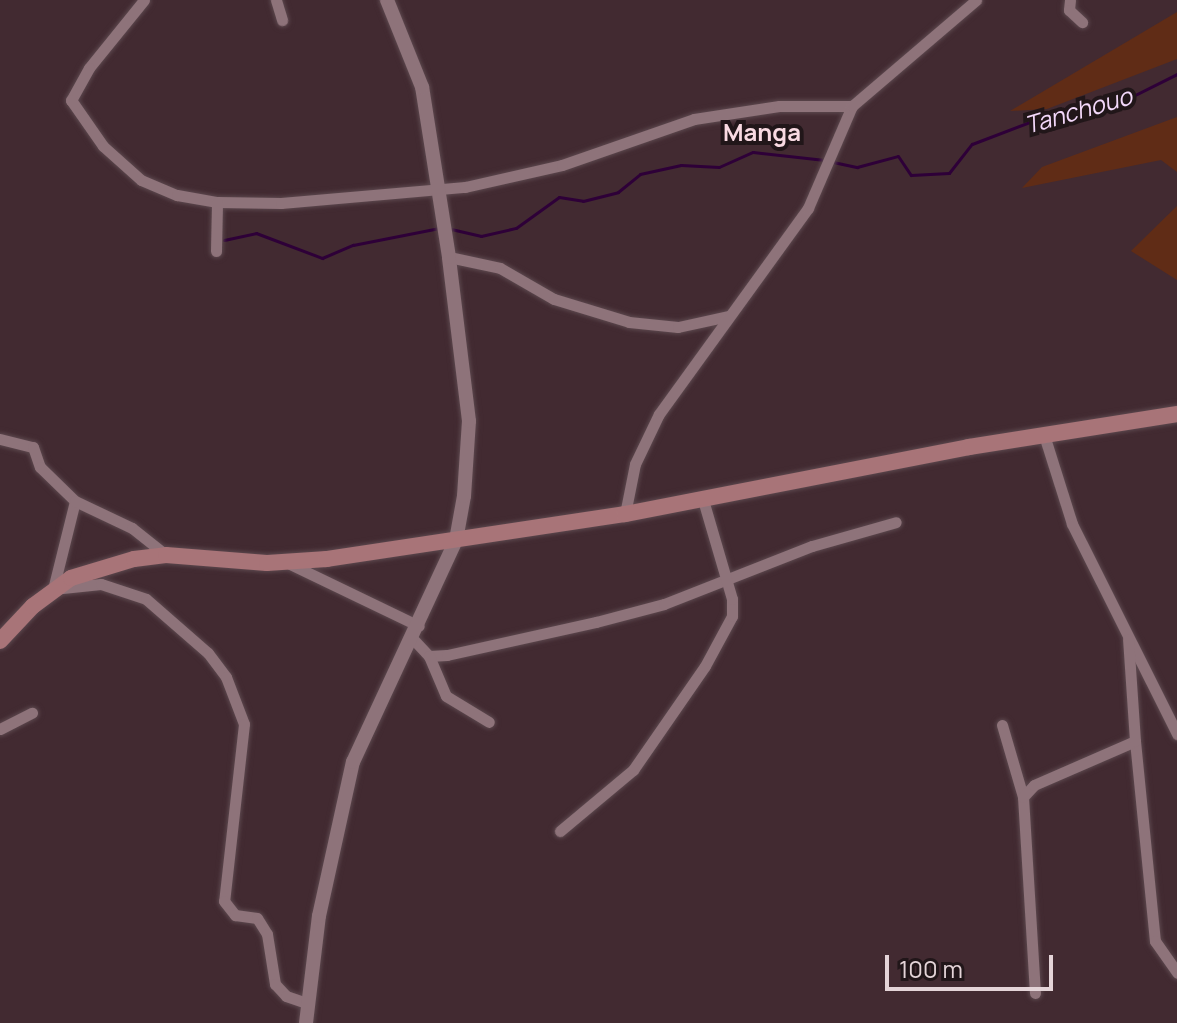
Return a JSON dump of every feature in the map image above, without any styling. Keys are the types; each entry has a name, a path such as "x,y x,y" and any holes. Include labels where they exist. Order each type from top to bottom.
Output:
{"main road":[{"path":"0,641 53,589 99,567 166,555 288,563 456,540 625,514 1044,435 1177,414"}],"street":[{"path":"144,0 89,68 71,100 103,146 141,180 177,195 217,202 438,190 562,165 694,119 779,106 852,106"},
{"path":"276,0 282,20"},
{"path":"306,1023 319,916 353,762 416,632 456,540 469,421 449,257 422,87 387,0"},
{"path":"625,514 635,464 659,414 802,218 828,168 852,106 976,0"},
{"path":"1070,0 1069,10 1082,22"},
{"path":"216,251 217,202"},
{"path":"449,257 500,268 539,293 629,322 678,327 728,316"},
{"path":"1044,435 1072,524 1177,734"},
{"path":"0,439 33,447 40,467 75,501 132,528 166,555"},
{"path":"560,831 633,770 705,666 732,616 727,577 703,500"},
{"path":"75,501 53,589 101,584 146,599 208,653 226,677 244,724 224,901 235,915 257,918 267,934 275,984 286,996 309,1004"},
{"path":"429,656 637,612 727,577 896,522"},
{"path":"288,563 416,632 446,696 489,722"},
{"path":"1128,639 1155,941 1177,973"},
{"path":"0,729 32,713"},
{"path":"1002,725 1023,797 1035,993"},
{"path":"1023,797 1034,785 1135,741"}],"shaded area":[{"path":"1177,12 1177,59 1047,109 1010,111"},
{"path":"1177,117 1177,172 1161,160 1022,188 1042,167"},
{"path":"1177,206 1177,280 1131,251"}],"waterway":[{"name":"Tanchouo","path":"833,162 857,167 898,156 911,175 949,173 972,144 1067,108 1119,103 1177,74"},
{"name":"Tanchouo","path":"451,229 481,236 516,228 559,197 583,201 618,192 640,174 681,165 719,167 753,152 825,160"},
{"name":"Tanchouo","path":"224,240 256,233 322,258 353,245 439,228"}],"district":[{"name":"Manga","path":"762,132"}]}
